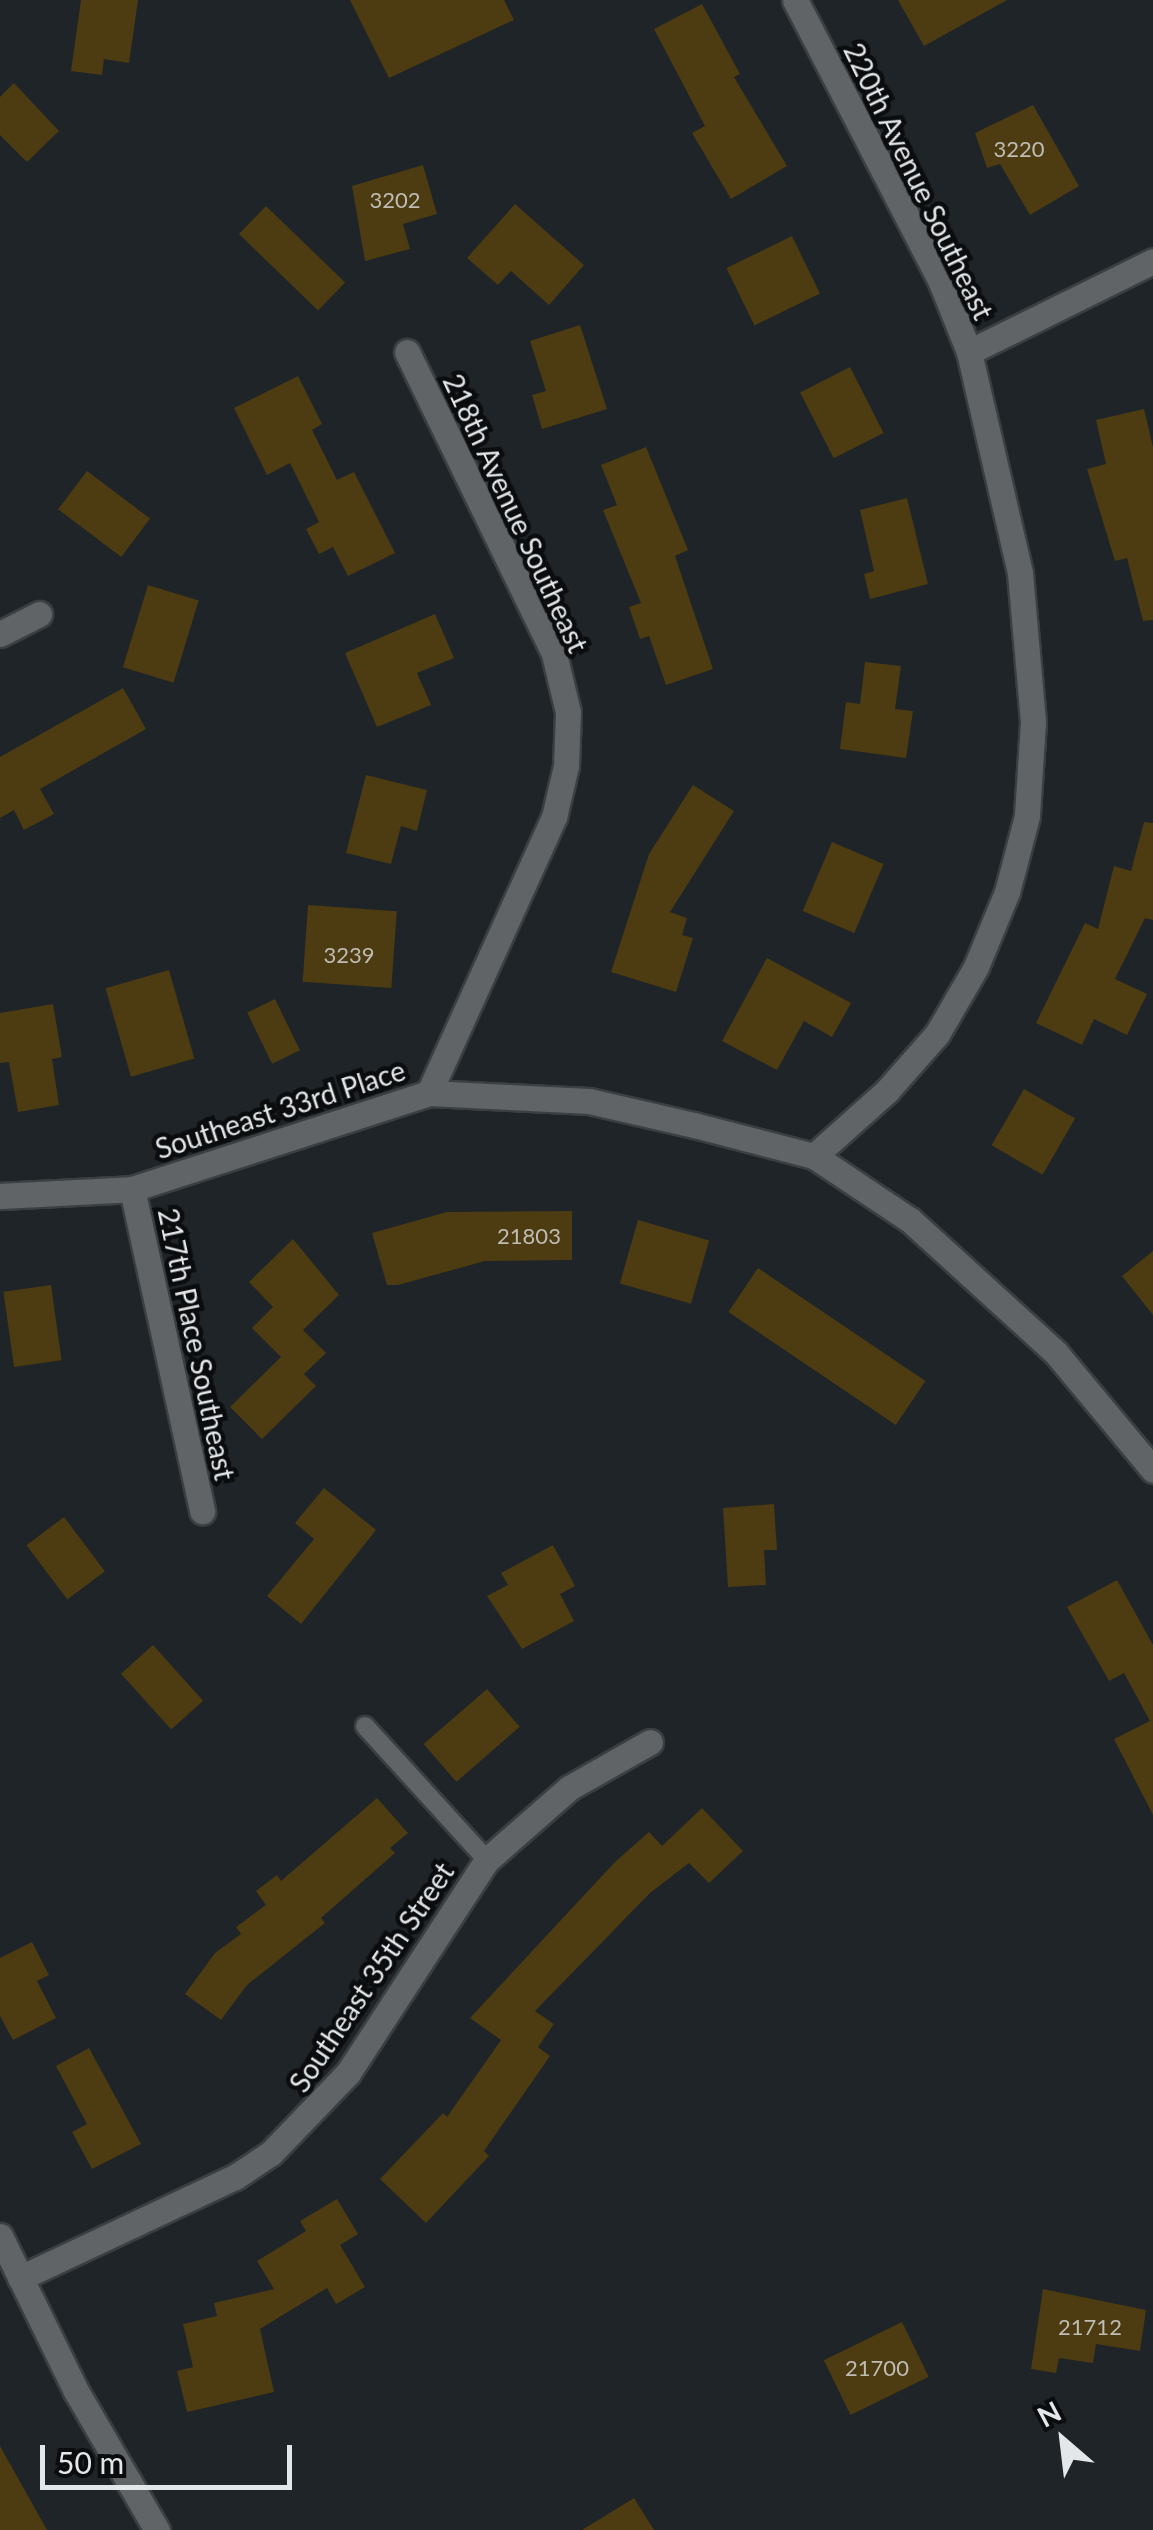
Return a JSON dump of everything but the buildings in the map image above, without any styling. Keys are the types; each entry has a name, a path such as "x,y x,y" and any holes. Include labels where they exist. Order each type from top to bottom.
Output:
{"street":[{"name":"220th Avenue Southeast","path":"795,0 942,282 969,352 1020,573 1033,722 1027,816 1007,892 976,967 937,1034 887,1091 814,1156"},
{"path":"969,352 1153,261"},
{"name":"218th Avenue Southeast","path":"407,352 554,654 568,712 566,766 554,817 429,1093"},
{"path":"0,634 39,614"},
{"name":"Southeast 33rd Place","path":"0,1196 132,1189 429,1093 589,1101 814,1156 910,1220 979,1280 1056,1353 1151,1461"},
{"name":"217th Place Southeast","path":"132,1189 202,1511"},
{"name":"Southeast 35th Street","path":"20,2278 235,2177 314,2115 487,1860 569,1788 650,1742"},
{"path":"0,2236 157,2530"}],"lane":[{"path":"365,1726 487,1860"}]}
